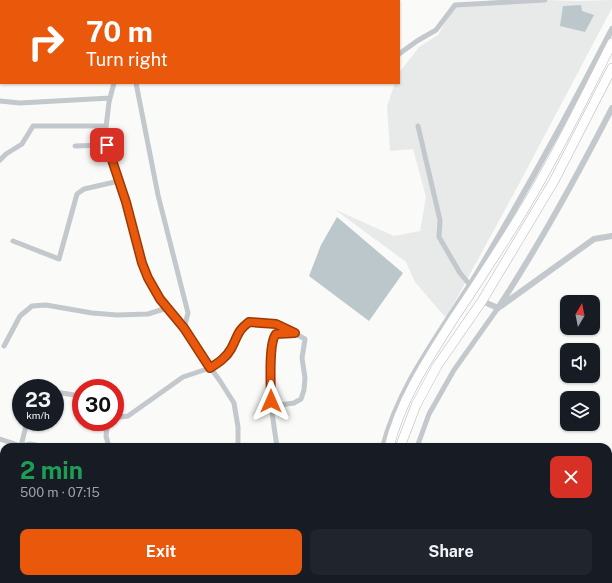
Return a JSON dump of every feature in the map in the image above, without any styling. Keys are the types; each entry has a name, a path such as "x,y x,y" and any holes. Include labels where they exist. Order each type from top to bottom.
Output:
{"highway":[{"path":"390,443 414,382 435,346 498,252 544,176 612,43"},
{"path":"402,443 416,405 437,366 482,301 554,181 612,68"}],"street":[{"path":"400,53 417,40 436,30 455,5 545,0"},
{"path":"384,443 404,390 426,351 470,285 519,203 557,135 612,29"},
{"path":"114,84 104,136 119,181 142,263 148,278 160,299 184,328 234,404 238,427 238,443"},
{"path":"136,84 158,195 188,313 184,328"},
{"path":"0,101 20,103 110,98"},
{"path":"418,443 429,414 454,370 520,275 577,176 612,108"},
{"path":"0,160 6,154 22,144 33,126 106,126"},
{"path":"418,126 440,220 439,237 460,273 470,285"},
{"path":"75,146 107,145"},
{"path":"13,241 60,259 77,194 84,188 119,181"},
{"path":"498,308 594,239 612,236"},
{"path":"482,301 498,308"},
{"path":"4,346 20,316 32,306 46,305 92,313 117,315 148,314 168,308"},
{"path":"124,417 128,416 183,378 210,368 221,361 231,350 241,328 249,322 276,324 305,339 302,358 305,378 304,390 301,399 294,403 272,406"},
{"path":"277,443 272,406 271,362 273,337 276,334 295,333"},
{"path":"22,443 25,431"},
{"path":"107,431 107,443"},
{"path":"0,439 12,443"}],"shaded area":[{"path":"545,0 612,0 612,8 446,318 415,282 406,262 334,209 394,236 420,231 426,197 413,149 390,151 387,106 395,84 400,84 400,72 419,47 438,35 455,5"},
{"path":"581,5 582,11 594,15 585,32 560,26 563,6"},
{"path":"337,217 403,273 369,321 309,276 321,245"}],"route":[{"path":"107,145 126,202 142,263 148,278 160,299 184,328 210,368 221,361 231,350 241,328 249,322 276,324 295,333 276,334 273,337 271,362 271,401"}]}
